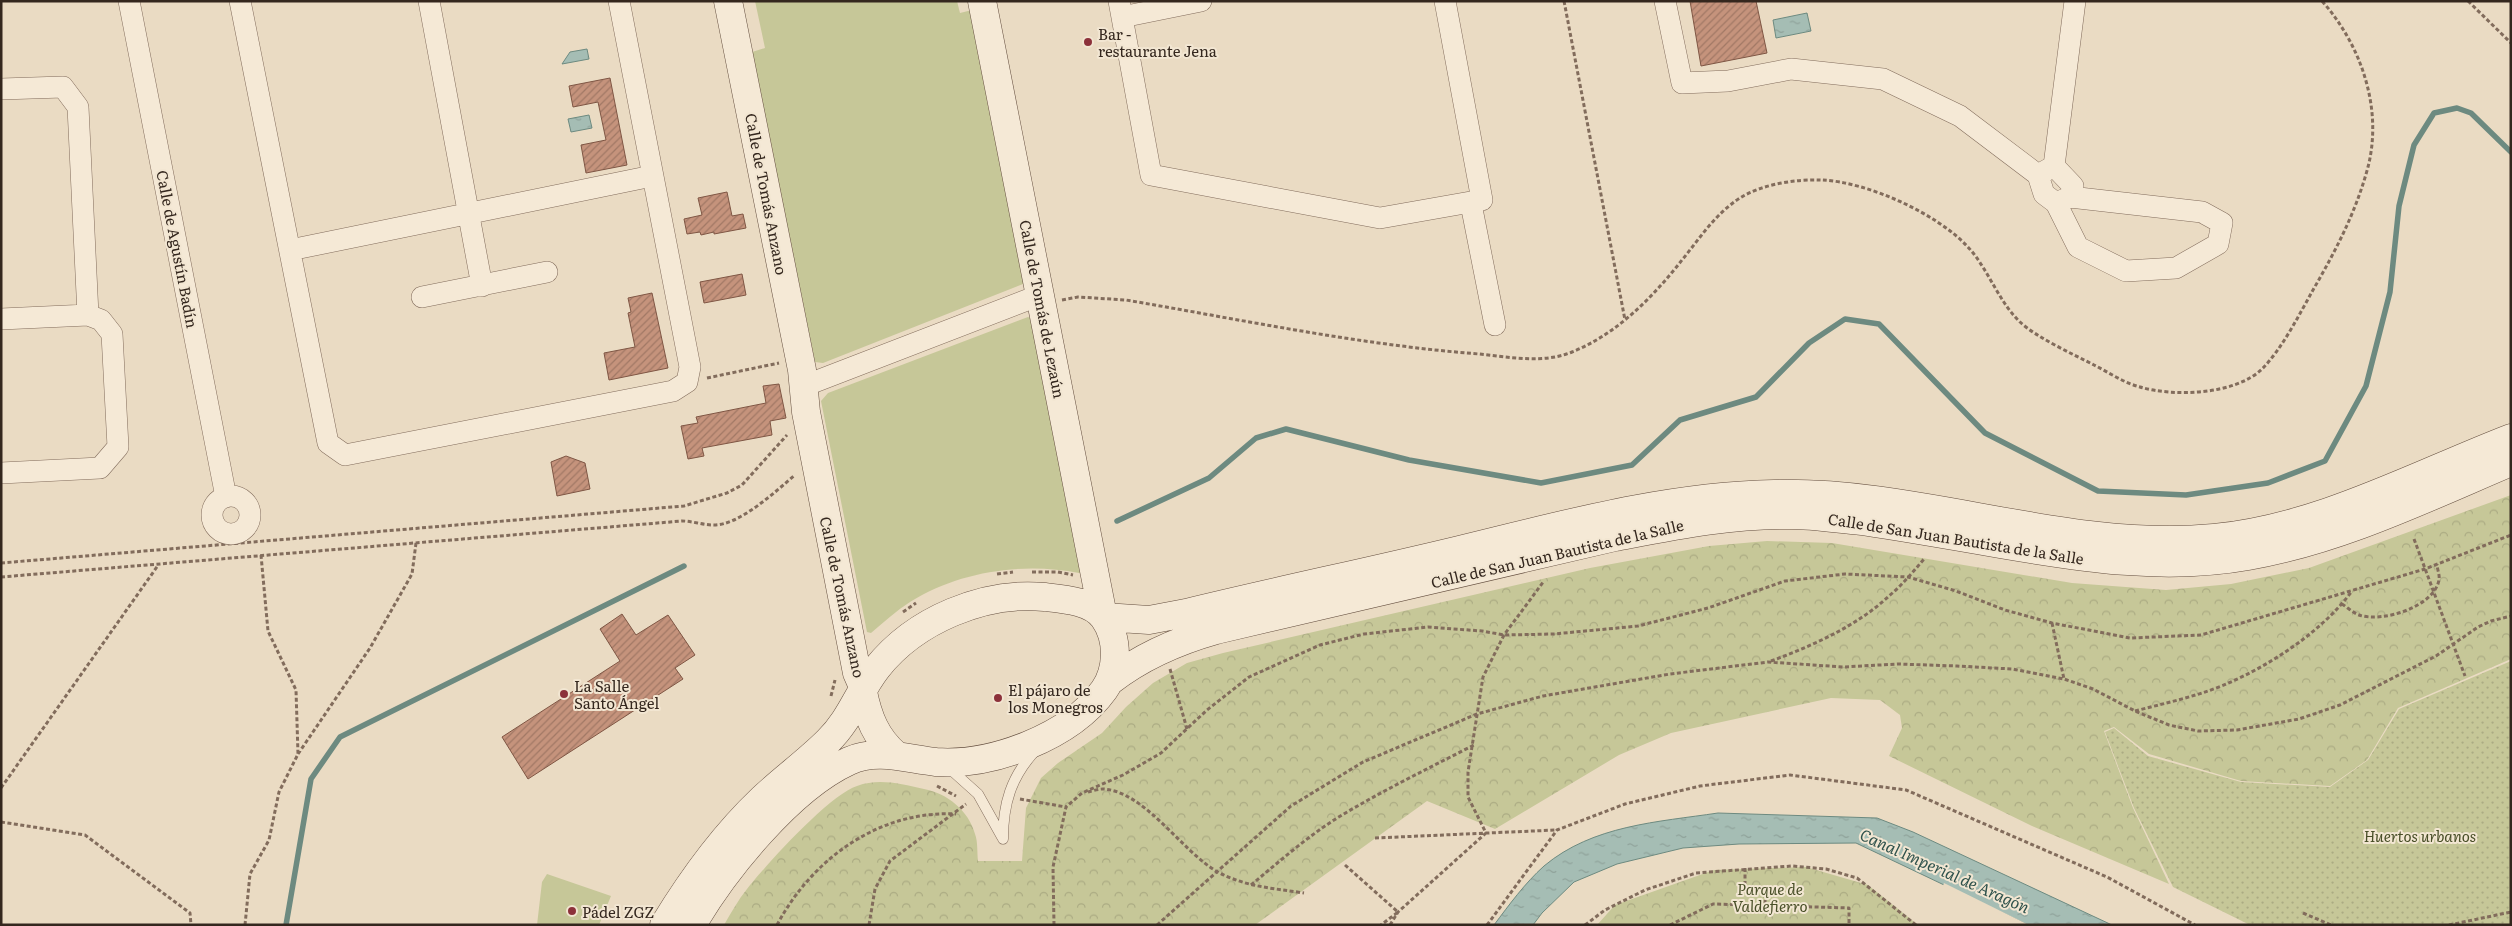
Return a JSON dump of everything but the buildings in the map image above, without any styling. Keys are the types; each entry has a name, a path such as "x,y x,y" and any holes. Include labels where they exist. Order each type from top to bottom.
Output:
{"main road":[{"name":"Calle de Tomás Anzano","path":"728,1 857,673 863,690"},
{"name":"Calle de Tomás de Lezaún","path":"982,1 1104,616"},
{"name":"Calle de San Juan Bautista de la Salle","path":"664,925 698,872 721,842 776,786 830,739 878,668 912,636 947,615 967,607 1009,598 1040,596 1077,602 1096,610 1104,616 1149,620 1584,520 1722,496 1816,494 1862,498 2078,532 2146,539 2215,538 2283,525 2336,508 2511,438"},
{"name":"Calle de San Juan Bautista de la Salle","path":"692,925 739,858 776,818 812,785 854,759 872,755 896,756 937,774 976,760 1009,752 1052,733 1086,709 1110,681 1131,664 1181,640 1216,630 1616,537 1735,517 1790,515 1862,521 2076,557 2144,563 2193,562 2247,557 2297,545 2410,505 2511,462"},
{"path":"1104,616 1115,646 1114,669 1110,681"},
{"path":"863,690 867,712 876,733 896,756"}],"street":[{"name":"Calle de Agustín Badín","path":"129,1 226,497 238,497 247,505 249,511 248,524 234,539"},
{"path":"240,1 328,443 345,455 673,391 687,382 690,367 619,1"},
{"path":"428,1 482,286"},
{"path":"1201,1 1121,9 1151,175 1380,218 1471,204 1482,200 1445,1"},
{"path":"1665,1 1682,83 1728,81 1791,69 1883,79 1960,116 2046,171"},
{"path":"2063,200 2078,247 2126,271 2176,268 2218,244 2222,223 2202,212 2063,200 2044,194 2046,171 2075,1"},
{"path":"1,89 63,87 78,107 88,314"},
{"path":"290,250 652,176"},
{"path":"1471,204 1496,324"},
{"path":"422,297 547,272"},
{"path":"805,399 1041,300"},
{"path":"1,319 88,314 102,320 112,334 118,447 100,468 1,473"}],"lane":[{"path":"937,774 969,784 984,802 1003,839 1003,820 1010,788 1026,761 1052,733"}],"path":[{"path":"1564,1 1625,320"},
{"path":"1041,300 1078,297 1126,300 1421,350 1539,359 1571,353 1625,320 1654,294 1716,217 1742,196 1780,184 1823,180 1854,186 1894,200 1940,223 1969,247 1989,280 2021,323 2055,344 2138,387 2180,393 2210,391 2239,383 2261,370 2296,320 2329,262 2359,202 2370,158 2373,131 2370,91 2352,43 2322,1"},
{"path":"2468,1 2511,43"},
{"path":"687,382 782,363"},
{"path":"1,563 234,539 684,506 727,494 742,485 805,399"},
{"path":"1,577 682,521 713,525 728,522 771,495 815,458"},
{"path":"1054,925 1053,867 1066,807 1082,793 1123,775 1160,753 1207,710 1249,677 1320,645 1364,634 1428,627 1482,631 1504,635 1554,634 1638,626 1708,608 1785,581 1844,574 1908,577 1956,591 2005,610 2052,623 2130,638 2200,635 2425,569 2511,535"},
{"path":"2414,538 2465,676"},
{"path":"245,925 250,874 268,840 279,792 298,754 370,648 412,574 416,543"},
{"path":"261,555 268,631 296,690 298,754"},
{"path":"1768,662 1800,650 1847,625 1888,597 1924,559"},
{"path":"1,788 160,564"},
{"path":"2342,604 2359,615 2385,617 2413,608 2432,591 2439,580 2437,564"},
{"path":"1030,572 1058,572 1084,577 1086,568 1094,569"},
{"path":"994,575 1020,572"},
{"path":"1486,833 1468,797 1468,772 1474,745 1483,676 1504,635 1544,581"},
{"path":"2135,711 2203,693 2263,666 2304,638 2342,604 2352,591"},
{"path":"901,613 919,602"},
{"path":"1157,925 1291,806 1355,767 1477,714 1553,694 1670,674 1768,662 1843,667 1898,664 2012,669 2064,679 2093,689 2135,711 2169,725 2198,731 2237,730 2299,719 2340,705 2453,646 2478,627 2491,621 2511,616"},
{"path":"2052,623 2064,679"},
{"path":"1161,670 1169,665"},
{"path":"829,703 836,672"},
{"path":"1250,885 1340,816 1388,788 1474,745"},
{"path":"937,774 972,812 984,802"},
{"path":"1375,838 1556,830 1625,804 1644,799 1700,786 1790,774 1906,790 2107,877 2195,925"},
{"path":"1082,793 1103,789 1125,795 1138,804 1204,863 1217,871 1250,885 1270,890 1304,893"},
{"path":"1020,799 1022,793"},
{"path":"1008,796 1066,807"},
{"path":"869,925 875,889 890,861 956,814 966,804"},
{"path":"777,925 800,887 831,856 876,829 905,819 940,813 956,814"},
{"path":"1,822 85,836 190,913 191,925"},
{"path":"1486,925 1556,830"},
{"path":"1381,925 1486,833"},
{"path":"1345,865 1398,912"},
{"path":"1586,924 1622,901 1696,872 1792,866 1826,868 1844,873 1868,885 1916,925"},
{"path":"1745,868 1745,888 1765,888 1766,906"},
{"path":"1670,925 1714,904 1849,908 1849,925"},
{"path":"1390,925 1398,912"},
{"path":"2448,925 2511,912"},
{"path":"2303,913 2330,925"}],"green space":[{"path":"755,1 957,1 960,13 972,10 1025,280 1023,284 823,363 815,362 752,52 765,48"},
{"path":"1028,317 1032,319 1083,571 1079,573 1058,570 1014,569 971,576 929,591 905,605 871,633 867,632 821,401 828,393"},
{"path":"2511,495 2511,659 2398,708 2367,760 2330,786 2241,781 2149,754 2114,727 2104,731 2133,808 2169,884 2032,826 1889,756 1902,728 1900,715 1880,700 1831,698 1671,733 1619,755 1495,829 1427,801 1255,925 724,925 747,889 768,864 815,816 845,792 857,786 874,782 898,784 941,794 956,804 968,818 976,837 978,861 1022,861 1026,808 1041,778 1058,763 1102,733 1126,707 1153,683 1187,663 1223,653 1590,568 1709,546 1767,541 1832,543 2072,583 2166,590 2231,584 2309,568"},
{"name":"Huertos urbanos","path":"2511,661 2511,925 2250,925 2173,887 2134,808 2105,732 2114,728 2148,756 2241,782 2330,787 2368,760 2399,709"},
{"name":"Parque de Valdefierro","path":"1806,867 1868,885 1918,925 1597,925 1615,905 1714,870"},
{"name":"Pádel ZGZ","path":"547,874 611,896 599,925 537,925 542,882"}],"water":[{"path":"1807,13 1811,31 1776,38 1773,20"},
{"path":"587,49 589,59 562,64 570,52"},
{"path":"589,115 592,128 571,132 568,119"},
{"name":"Canal Imperial de Aragón","path":"1718,813 1877,818 1913,832 2112,925 2028,925 1856,843 1739,844 1683,848 1617,864 1574,882 1542,913 1533,925 1494,925 1511,902 1544,866 1563,852 1583,842 1605,834 1649,823"}],"pier":[{"path":"1944,883 2029,925 2023,925 1943,886"}],"waterway":[{"path":"1117,521 1209,478 1256,438 1286,429 1409,460 1541,483 1632,465 1680,420 1756,397 1809,343 1845,319 1879,324 1985,433 2098,491 2186,495 2268,483 2325,461 2366,386 2390,292 2399,206 2414,145 2434,113 2457,108 2471,113 2511,152"},
{"path":"286,925 311,779 340,737 684,566"}],"place":[{"name":"Bar - restaurante Jena","path":"1088,42"},
{"name":"La Salle Santo Ángel","path":"564,694"},
{"name":"El pájaro de los Monegros","path":"998,698"},
{"name":"Pádel ZGZ","path":"572,911"}]}
